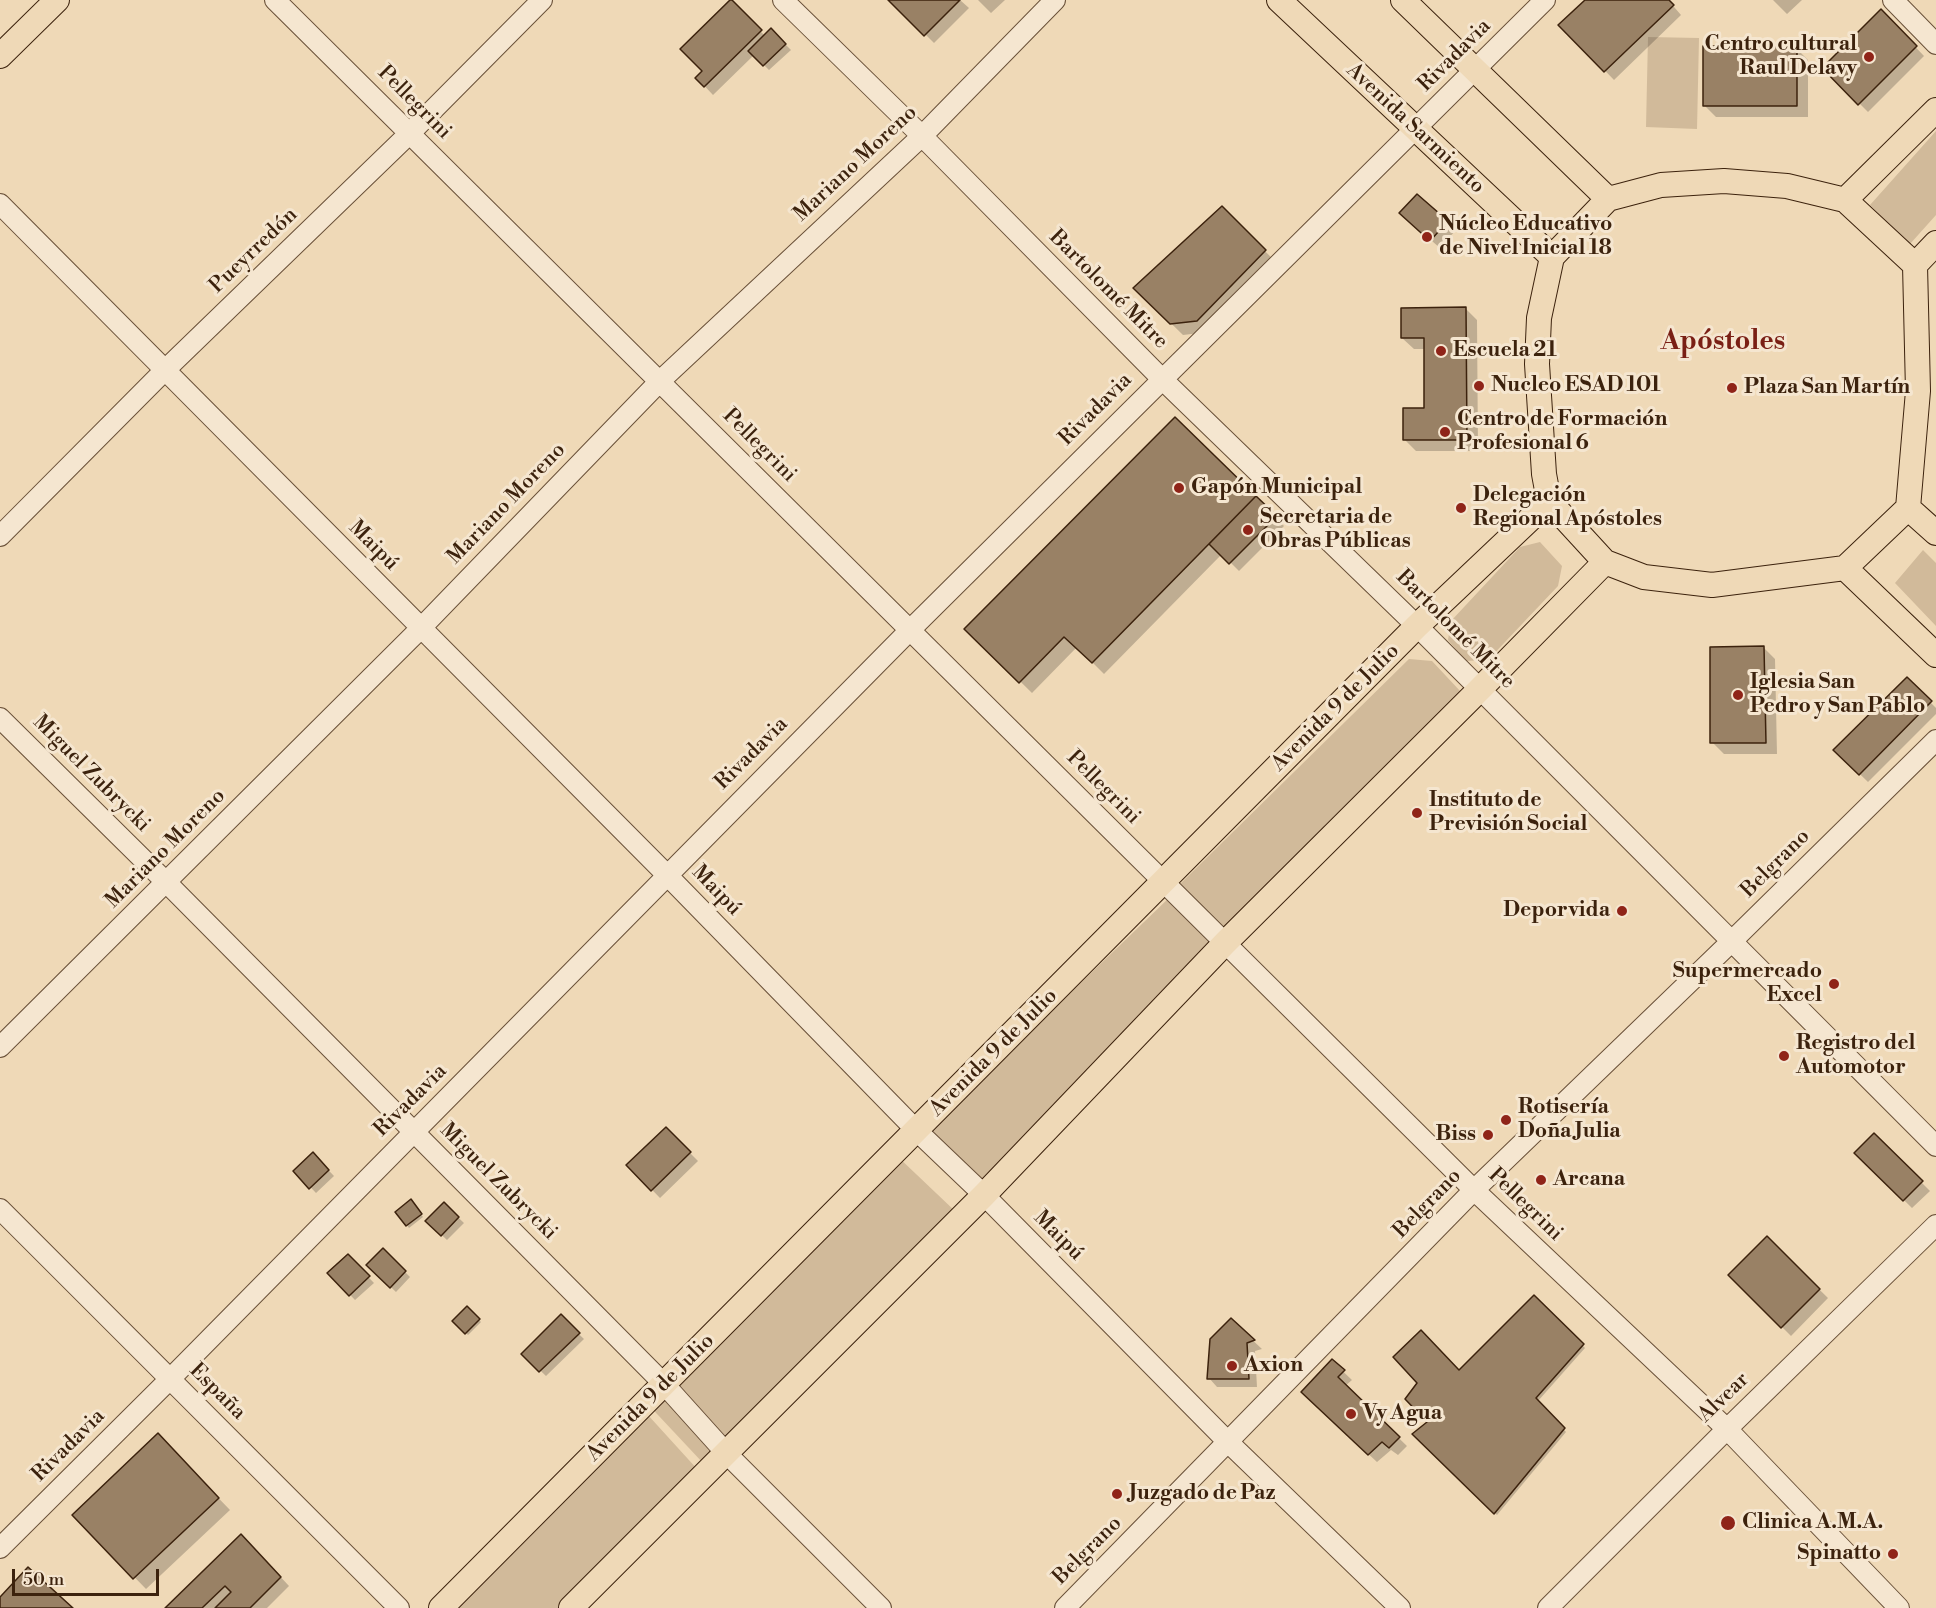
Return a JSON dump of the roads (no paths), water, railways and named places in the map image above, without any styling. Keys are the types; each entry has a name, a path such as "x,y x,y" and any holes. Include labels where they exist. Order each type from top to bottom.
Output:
{"main road":[{"path":"0,56 57,0"},
{"name":"Avenida Sarmiento","path":"1279,0 1552,257"},
{"path":"1404,0 1608,199"},
{"path":"1845,200 1936,110"},
{"path":"1915,265 1845,200 1787,186 1724,181 1661,185 1608,199 1552,257 1539,318 1537,364 1544,474 1549,501 1605,562 1644,577 1712,585 1845,568 1908,508 1918,391 1915,265 1936,243"},
{"name":"Avenida 9 de Julio","path":"441,1608 1417,626 1549,501"},
{"path":"1908,508 1936,533"},
{"path":"571,1608 984,1195 1225,943 1605,562"},
{"path":"1845,568 1936,655"}],"street":[{"name":"Pellegrini","path":"275,0 1474,1190 1727,1429 1899,1608"},
{"name":"Pueyrredón","path":"0,536 164,371 410,134 542,0"},
{"name":"Bartolomé Mitre","path":"783,0 922,136 1162,379 1417,626 1936,1146"},
{"name":"Mariano Moreno","path":"0,1047 421,628 660,381 922,136 1055,0"},
{"name":"Rivadavia","path":"0,1548 910,630 1545,0"},
{"path":"1893,0 1936,44"},
{"name":"Maipú","path":"0,204 1228,1443 1400,1608"},
{"name":"Miguel Zubrycki","path":"0,718 664,1384 727,1454 881,1608"},
{"name":"Belgrano","path":"1065,1608 1474,1190 1936,740"},
{"name":"España","path":"0,1209 399,1608"},
{"name":"Alvear","path":"1548,1608 1936,1225"}],"place":[{"name":"Centro cultural Raul Delavy","path":"1869,57"},
{"name":"Núcleo Educativo de Nivel Inicial 18","path":"1427,237"},
{"name":"Escuela 21","path":"1441,351"},
{"name":"Nucleo ESAD 101","path":"1479,386"},
{"name":"Plaza San Martín","path":"1732,388"},
{"name":"Centro de Formación Profesional 6","path":"1445,432"},
{"name":"Gapón Municipal","path":"1179,488"},
{"name":"Delegación Regional Apóstoles","path":"1461,508"},
{"name":"Secretaria de Obras Públicas","path":"1248,530"},
{"name":"Iglesia San Pedro y San Pablo","path":"1738,695"},
{"name":"Instituto de Previsión Social","path":"1417,813"},
{"name":"Deporvida","path":"1622,911"},
{"name":"Supermercado Excel","path":"1834,984"},
{"name":"Registro del Automotor","path":"1784,1056"},
{"name":"Rotisería Doña Julia","path":"1506,1120"},
{"name":"Biss","path":"1488,1135"},
{"name":"Arcana","path":"1541,1180"},
{"name":"Axion","path":"1232,1366"},
{"name":"Vy Agua","path":"1351,1414"},
{"name":"Juzgado de Paz","path":"1117,1494"},
{"name":"Clinica A.M.A.","path":"1728,1523"},
{"name":"Spinatto","path":"1893,1554"}],"district":[{"name":"Apóstoles","path":"1723,343"}]}
